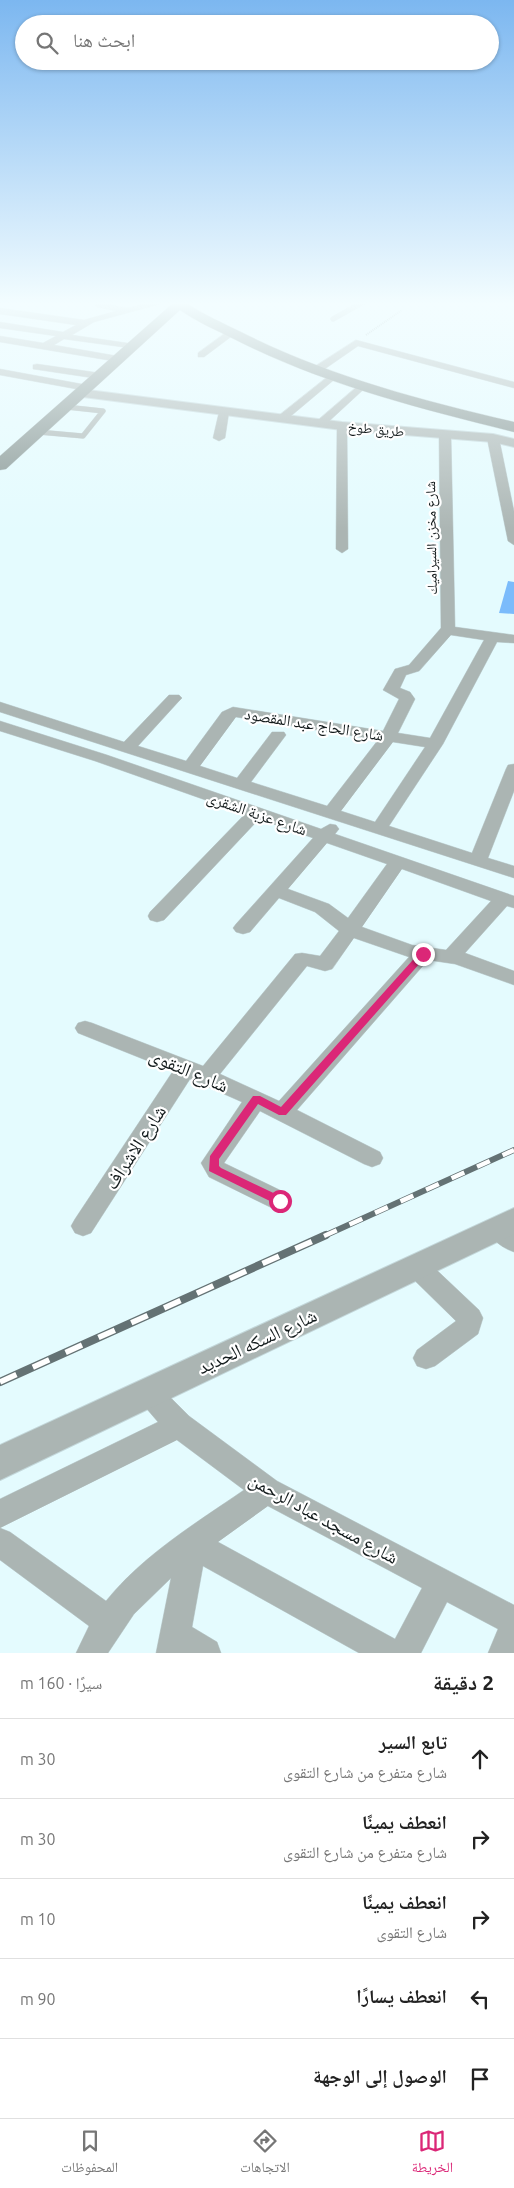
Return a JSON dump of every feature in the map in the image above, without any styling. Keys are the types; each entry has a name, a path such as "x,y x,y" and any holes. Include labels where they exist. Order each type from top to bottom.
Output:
{"main road":[{"path":"0,465 98,378"},
{"name":"طريق طوخ","path":"337,378 409,402 514,427"}],"street":[{"name":"طريق طوخ","path":"1,378 224,412 342,426 492,438 514,443"},
{"name":"طريق طوخ","path":"27,378 84,391"},
{"path":"281,419 329,378"},
{"path":"488,378 514,385"},
{"path":"321,423 360,387"},
{"path":"219,438 224,412"},
{"path":"342,426 342,549"},
{"name":"شارع مخزن السيراميك","path":"445,435 454,631"},
{"path":"492,438 514,541"},
{"path":"243,928 324,836 335,816 390,736 407,699 405,695 391,690 400,672 414,668 454,631 514,639"},
{"path":"378,830 398,803 435,744 493,636"},
{"path":"128,747 174,698"},
{"name":"شارع عزبة الشقرى","path":"0,707 128,747 378,830 514,872"},
{"name":"شارع الحاج عبد المقصود","path":"190,768 228,715 233,712 435,744"},
{"name":"شارع عزبة الشقرى","path":"0,726 101,758 509,900"},
{"path":"241,784 278,734"},
{"path":"478,861 514,769"},
{"path":"157,916 256,812"},
{"path":"349,930 398,862"},
{"path":"276,891 322,908 349,930 423,954 451,957 514,978"},
{"path":"451,957 509,900"},
{"name":"شارع الاشراف","path":"84,1226 196,1072 302,959 324,964 349,930"},
{"path":"282,1112 423,954"},
{"name":"شارع التقوى","path":"85,1028 196,1072 256,1099 372,1158"},
{"path":"256,1099 212,1163 217,1171 280,1201"},
{"name":"شارع السكه الحديد","path":"0,1463 416,1266 508,1230"},
{"path":"416,1266 470,1318 468,1326 426,1358"},
{"name":"شارع مسجد عباد الرحمن","path":"149,1393 179,1425 267,1490 514,1621"},
{"path":"0,1514 179,1425"},
{"path":"91,1653 109,1622 148,1578 267,1490"},
{"path":"0,1542 109,1622"},
{"path":"193,1544 173,1643 206,1653"},
{"path":"193,1544 389,1653"},
{"path":"404,1653 440,1583"},
{"path":"503,1653 514,1629"}],"lane":[{"path":"38,432 83,436 103,411 66,407"}],"water":[{"path":"508,581 514,582 514,614 499,613"}],"railway":[{"path":"324,1236 514,1150"},
{"path":"0,1382 326,1235"}],"route":[{"path":"280,1201 217,1171 213,1168 212,1163 214,1159 256,1099 282,1112 423,954"}]}
